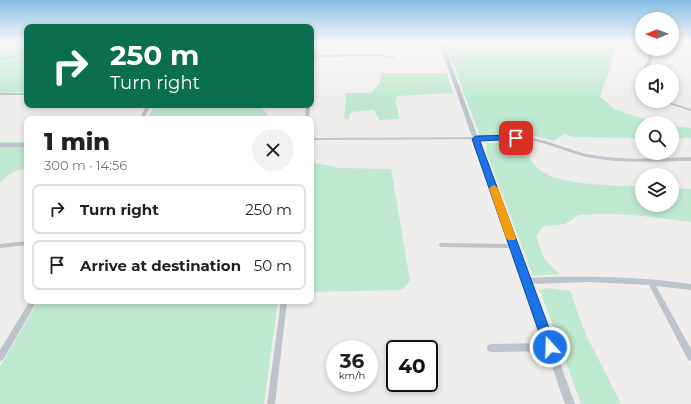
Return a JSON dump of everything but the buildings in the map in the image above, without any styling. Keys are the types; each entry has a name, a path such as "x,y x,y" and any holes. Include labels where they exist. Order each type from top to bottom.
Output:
{"street":[{"path":"448,61 570,404"},
{"path":"0,94 24,94"},
{"path":"679,106 691,110"},
{"path":"314,140 539,139 582,154 611,159 691,159"},
{"path":"0,145 24,145"},
{"path":"0,246 24,243"},
{"path":"442,245 514,246"},
{"path":"527,281 589,279 651,282 691,287"},
{"path":"651,282 691,357"},
{"path":"0,357 32,304"},
{"path":"271,404 284,304"},
{"path":"491,348 550,347"}],"green space":[{"path":"0,61 24,61 24,92 0,93"},
{"path":"452,61 612,61 600,96 614,109 635,116 635,138 575,137 564,134 554,141 535,136 480,136"},
{"path":"381,73 447,73 453,93 397,96 395,101 400,119 379,120 374,110 352,112 348,120 344,119 346,93 371,93 380,83"},
{"path":"153,108 261,108 266,112 267,116 149,116"},
{"path":"679,127 691,128 691,138 679,138"},
{"path":"528,141 531,145 530,157 537,167 548,174 563,180 597,185 635,186 635,212 679,212 679,188 691,189 691,222 612,214 579,215 565,224 544,226 536,236 545,260 559,274 533,276 486,151 487,143"},
{"path":"0,142 24,142 24,169 12,173 0,183"},
{"path":"314,163 339,168 391,169 410,281 402,290 314,292"},
{"path":"547,288 570,291 586,335 621,404 581,404 540,290"},
{"path":"36,304 278,304 264,404 0,404 0,367"}],"slow traffic":[{"path":"494,188 511,238"}],"route":[{"path":"516,138 476,139 550,347"}]}
